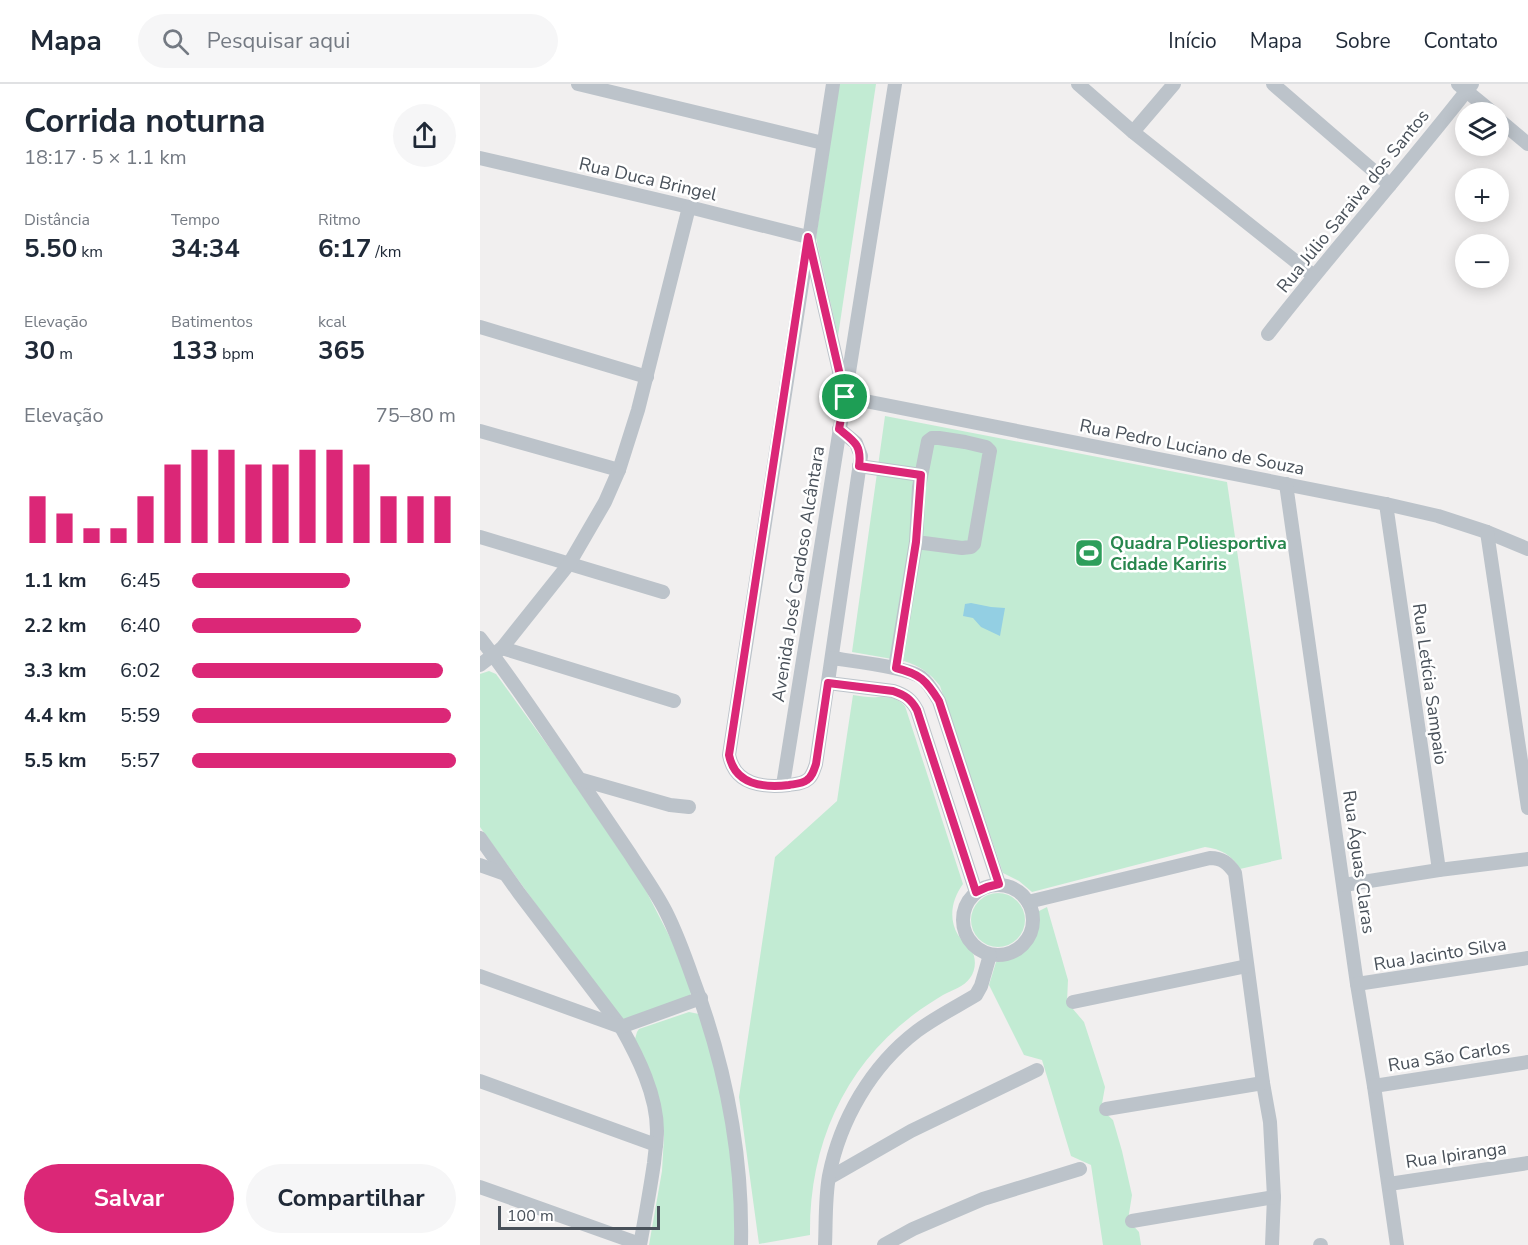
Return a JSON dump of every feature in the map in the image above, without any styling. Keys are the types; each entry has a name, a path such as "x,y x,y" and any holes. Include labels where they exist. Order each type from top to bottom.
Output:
{"street":[{"path":"578,84 823,144"},
{"path":"833,84 729,755 731,766 736,773 750,782 767,787 808,780 816,764 861,456 856,443 839,429"},
{"name":"Avenida José Cardoso Alcântara","path":"783,785 895,84"},
{"path":"1078,84 1133,132 1314,276"},
{"path":"1133,132 1174,84"},
{"path":"1273,84 1390,185"},
{"path":"1466,86 1482,102"},
{"name":"Rua Júlio Saraiva dos Santos","path":"1268,334 1390,185 1466,86"},
{"path":"1509,128 1528,144"},
{"name":"Rua Duca Bringel","path":"480,158 808,237"},
{"path":"480,666 498,652 569,564 605,502 619,470 647,377 689,207"},
{"path":"808,237 845,397"},
{"path":"480,327 647,377"},
{"name":"Rua Pedro Luciano de Souza","path":"845,397 1386,504 1438,516 1487,532 1528,549"},
{"path":"480,431 619,470"},
{"path":"896,668 916,542 921,475 928,441 932,438 986,447 990,451 975,544 962,548 916,542"},
{"path":"859,466 921,475"},
{"name":"Rua Águas Claras","path":"1287,483 1357,984 1397,1245"},
{"name":"Rua Letícia Sampaio","path":"1386,504 1439,870"},
{"path":"1487,532 1528,808"},
{"path":"480,537 663,592"},
{"path":"480,638 498,652 636,864 666,911 685,955 701,998 723,1074 737,1153 741,1245"},
{"path":"498,652 674,701"},
{"path":"832,658 896,668 912,673 922,678 939,701 999,884"},
{"path":"828,683 893,691 911,699 917,710 976,892"},
{"path":"579,779 670,805 689,807"},
{"path":"480,838 621,1027 632,1046 648,1085 656,1115 657,1131 640,1245 480,1187"},
{"path":"1029,902 1210,858 1224,860 1230,865 1235,873 1270,1122 1274,1197 1272,1245"},
{"path":"1344,885 1528,858"},
{"path":"480,865 506,874"},
{"path":"999,884 1021,893 1029,902 1033,914 1033,926 1026,942 1012,953 1001,956 979,951 964,933 962,922 963,910 968,900 976,892 999,884"},
{"path":"825,1245 829,1178 837,1146 851,1111 869,1080 901,1044 976,995 990,955"},
{"name":"Rua Jacinto Silva","path":"1357,984 1528,958"},
{"path":"1073,1002 1247,966"},
{"path":"480,976 621,1027 701,998"},
{"name":"Rua São Carlos","path":"1374,1086 1528,1062"},
{"path":"829,1178 911,1131 1036,1070"},
{"path":"480,1081 656,1145"},
{"path":"1106,1109 1263,1083"},
{"name":"Rua Ipiranga","path":"1389,1184 1528,1163"},
{"path":"884,1245 913,1229 983,1199 1080,1169"},
{"path":"1132,1221 1274,1197"}],"green space":[{"path":"839,84 876,84 838,336 816,238"},
{"path":"885,416 1227,482 1282,859 1240,869 1226,854 1205,847 1032,892 1019,881 1003,873 940,686 924,670 910,663 852,652"},
{"path":"489,671 496,674 564,768 643,885 677,951 692,991 689,997 624,1020 616,1015 480,827 480,674"},
{"path":"853,695 892,698 905,706 963,884 956,896 952,915 958,935 970,948 975,959 974,967 972,975 965,984 924,1007 888,1036 849,1085 834,1113 823,1141 811,1203 810,1235 759,1244 739,1097 775,857 837,801"},
{"path":"993,893 1003,893 1013,897 1021,905 1025,920 1021,935 1013,943 1003,947 993,947 983,943 975,935 971,925 971,915 975,905 983,897"},
{"path":"1047,907 1068,980 1067,1002 1084,1022 1105,1087 1101,1109 1113,1120 1132,1195 1128,1220 1139,1232 1141,1245 1103,1245 1091,1165 1071,1156 1042,1060 1024,1055 989,985 996,962 1014,956 1028,946 1039,921 1039,911"},
{"path":"689,1012 699,1014 711,1045 733,1159 737,1245 649,1245 662,1171 664,1136 662,1118 635,1039 639,1029"}],"water":[{"path":"965,604 1005,608 1000,636 981,627 973,618 963,616"}],"place":[{"name":"Quadra Poliesportiva Cidade Kariris","path":"1089,553"}],"route":[{"path":"808,237 845,397 839,429 856,443 861,456 859,466 921,475 916,542 896,668 922,678 939,701 999,884 976,892 917,710 911,699 904,694 828,683 816,764 808,780 767,787 750,782 736,773 731,766 729,755 808,237"}]}
